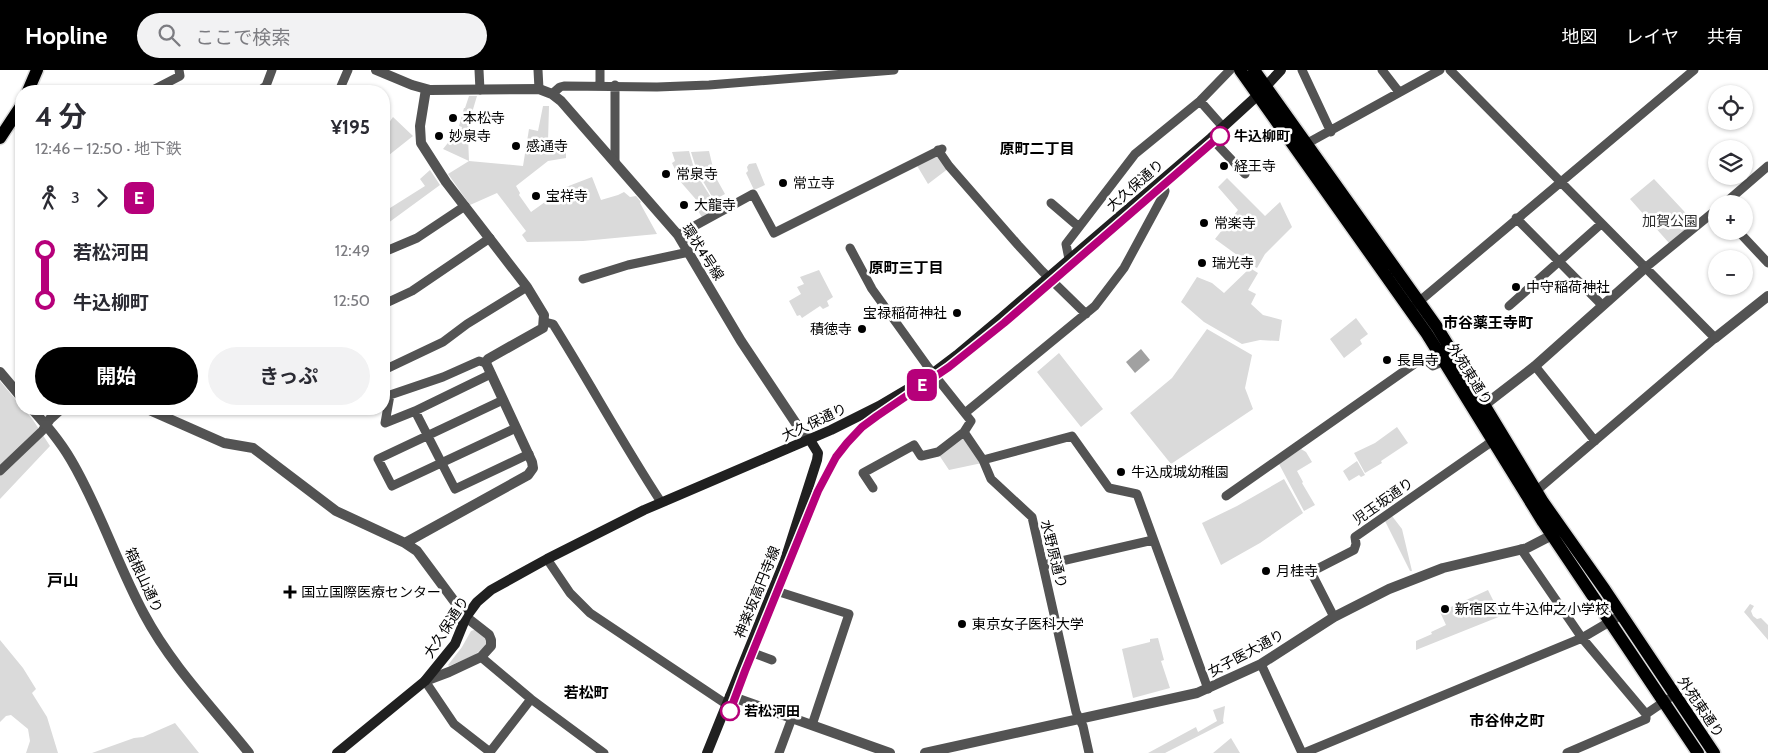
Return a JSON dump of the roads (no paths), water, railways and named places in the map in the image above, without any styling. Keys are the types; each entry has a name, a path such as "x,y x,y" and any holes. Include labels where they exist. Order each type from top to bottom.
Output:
{"main road":[{"path":"31,85 37,70"},
{"name":"外苑東通り","path":"1240,70 1262,91 1306,144 1415,305 1444,361 1480,408 1536,491 1557,533"},
{"name":"外苑東通り","path":"1254,70 1262,91 1415,305 1456,354 1494,440 1669,698 1714,753"},
{"name":"大久保通り","path":"337,753 425,681 455,644 466,617 477,602 492,590 547,559 661,502 810,440 879,406 933,373 1001,318 1211,138 1262,91 1281,70"},
{"path":"0,138 15,115"},
{"name":"神楽坂高円寺線","path":"707,753 794,536 817,460 818,453 810,440"},
{"name":"外苑東通り","path":"1669,698 1698,753"}],"street":[{"path":"163,85 180,76 179,70"},
{"path":"266,85 272,70"},
{"path":"342,85 348,70"},
{"path":"376,70 426,89 539,89 552,94 564,86 700,85 778,74 894,70"},
{"path":"479,70 480,90"},
{"path":"538,70 539,89"},
{"path":"600,70 600,85"},
{"path":"1069,259 1066,244 1135,154 1200,101 1230,70"},
{"path":"1302,70 1331,132"},
{"path":"1382,70 1399,92"},
{"path":"1306,144 1331,132 1440,70"},
{"path":"1450,70 1714,338"},
{"path":"1415,305 1694,70"},
{"path":"615,85 615,162"},
{"path":"426,89 420,140 446,182 528,287 544,315 545,322 543,328 488,359 486,363"},
{"name":"環状4号線","path":"552,94 565,104 678,235 741,341 801,431 810,440"},
{"path":"1200,101 1223,127"},
{"path":"1211,138 1245,174"},
{"path":"678,235 753,194 774,232 940,149 949,166 1018,245 1086,314"},
{"path":"1734,195 1768,166"},
{"path":"965,413 1095,306 1134,252 1164,194 1165,191 1161,181"},
{"path":"1051,203 1079,227"},
{"path":"390,249 417,238 465,206"},
{"path":"1480,408 1535,366 1602,304 1708,217"},
{"path":"1516,218 1602,304"},
{"path":"1509,306 1601,224"},
{"path":"390,301 412,291 490,238"},
{"path":"1746,240 1768,263"},
{"path":"850,248 872,289 933,373 971,421 964,432 938,452 921,456 914,445 863,473 872,488"},
{"path":"583,279 628,265 689,252"},
{"path":"390,367 443,342 467,324 528,287"},
{"path":"1536,491 1714,338 1768,296"},
{"path":"545,322 553,324 627,450 661,502"},
{"path":"1226,496 1420,360 1426,360 1433,366 1444,361"},
{"path":"390,395 443,377 479,362 486,363"},
{"path":"405,543 528,475 533,468 529,454 486,363"},
{"path":"1535,366 1595,441"},
{"path":"0,372 15,389"},
{"path":"386,415 385,423 415,411 491,374"},
{"path":"503,400 378,459 392,486 516,428"},
{"path":"415,411 455,489 529,454"},
{"name":"箱根山通り","path":"37,415 64,448 82,478 143,612 159,640 249,753"},
{"path":"0,471 42,431 54,415"},
{"path":"161,415 224,443 253,448 292,475 336,511 405,543 417,551 466,617 489,635 491,640 491,646 481,657 425,681 454,724 490,752 531,699"},
{"name":"水野原通り","path":"964,432 984,460 991,479 1032,518 1076,712 1080,718 1089,753"},
{"path":"984,460 1072,436 1109,488 1138,494 1208,690"},
{"name":"児玉坂通り","path":"1334,616 1310,572 1354,550 1356,544 1355,537 1494,440"},
{"name":"女子医大通り","path":"925,753 1208,690 1261,664 1334,616 1390,589 1443,568 1534,545 1557,533"},
{"path":"1044,565 1154,540"},
{"path":"1521,549 1582,638 1646,714"},
{"path":"547,559 570,593 590,612 728,700 792,718 890,753"},
{"path":"773,590 849,614 812,725"},
{"path":"1261,664 1303,753 1582,638 1615,618"},
{"path":"748,651 772,660"},
{"path":"481,657 531,699 604,753"},
{"path":"1567,753 1646,719 1646,714 1669,698"},
{"path":"779,753 792,718"}],"metro line":[{"name":"E","path":"730,711 818,491 836,457 847,443 862,427 913,390 949,367 1004,323 1220,136"}],"place":[{"name":"本松寺","path":"453,118"},
{"name":"妙泉寺","path":"439,136"},
{"name":"牛込柳町","path":"1220,136"},
{"name":"感通寺","path":"516,146"},
{"name":"経王寺","path":"1224,166"},
{"name":"常泉寺","path":"666,174"},
{"name":"常立寺","path":"783,183"},
{"name":"宝祥寺","path":"536,196"},
{"name":"大龍寺","path":"684,205"},
{"name":"常楽寺","path":"1204,223"},
{"name":"瑞光寺","path":"1202,263"},
{"name":"中守稲荷神社","path":"1516,287"},
{"name":"宝禄稲荷神社","path":"957,313"},
{"name":"積徳寺","path":"862,329"},
{"name":"長昌寺","path":"1387,360"},
{"name":"牛込成城幼稚園","path":"1121,472"},
{"name":"月桂寺","path":"1266,571"},
{"name":"国立国際医療センター","path":"290,592"},
{"name":"新宿区立牛込仲之小学校","path":"1445,609"},
{"name":"東京女子医科大学","path":"962,624"},
{"name":"若松河田","path":"730,711"}],"district":[{"name":"原町二丁目","path":"1037,149"},
{"name":"原町三丁目","path":"906,268"},
{"name":"市谷薬王寺町","path":"1488,323"},
{"name":"戸山","path":"63,580"},
{"name":"若松町","path":"586,693"},
{"name":"市谷仲之町","path":"1507,721"}],"park label":[{"name":"加賀公園","path":"1670,221"}]}
